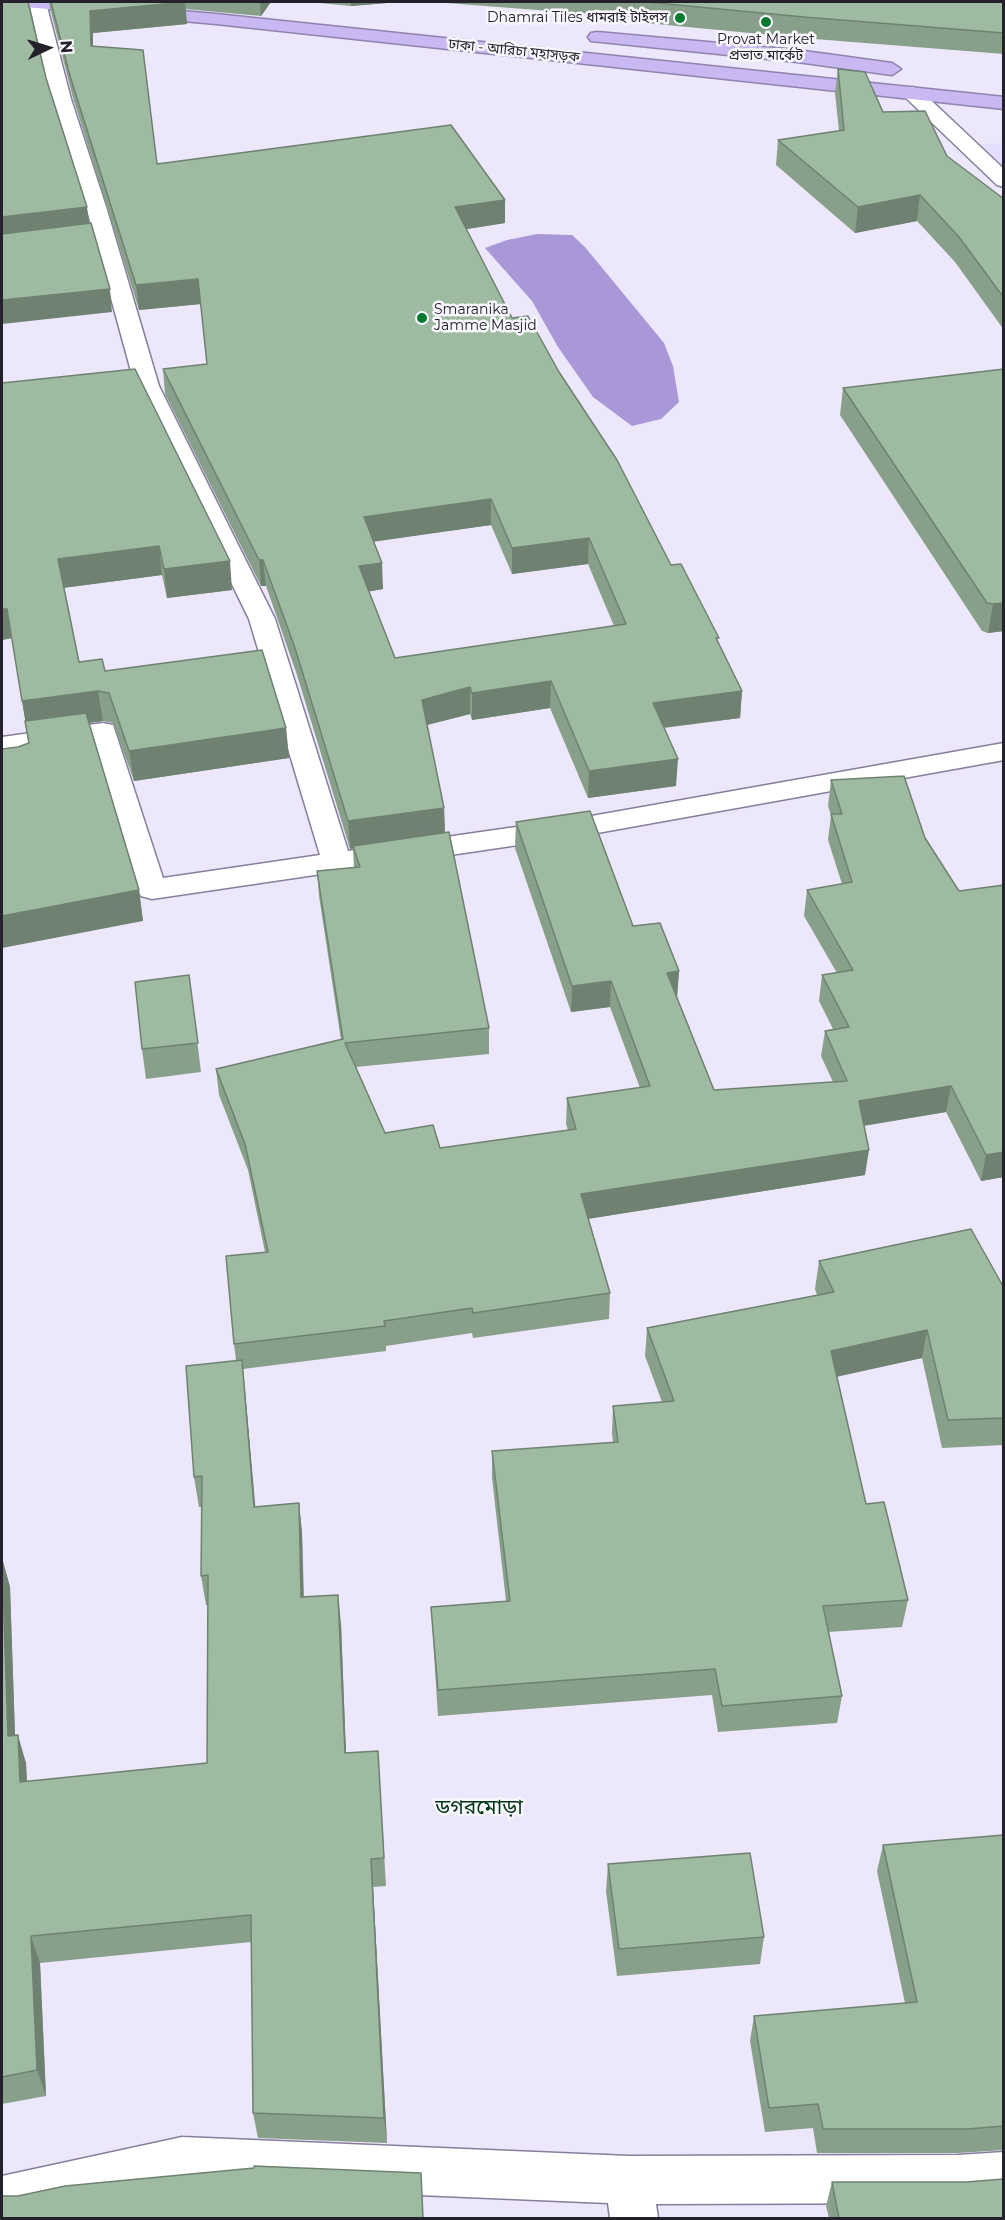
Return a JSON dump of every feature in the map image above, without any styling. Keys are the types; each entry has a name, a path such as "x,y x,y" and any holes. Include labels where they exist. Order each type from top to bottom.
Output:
{"highway":[{"name":"ঢাকা - আরিচা মহাসড়ক","path":"31,2 227,20 1004,103"},
{"name":"ঢাকা - আরিচা মহাসড়ক","path":"583,35 797,56 912,72"}],"street":[{"path":"31,2 61,99 93,238 147,386 262,619 337,862"},
{"path":"912,93 1004,181"},
{"path":"2,745 103,730 152,889 586,826 1004,751"},
{"path":"2,2200 182,2161 632,2199 1004,2176"}],"shaded area":[{"path":"1003,143 1003,173 974,145"},
{"path":"537,234 572,235 585,247 664,343 673,366 679,402 661,419 632,426 593,397 558,347 532,301 485,248 507,240"}],"building":[{"path":"2,2 28,2 46,78 87,207 2,217"},
{"path":"51,2 185,2 90,11 91,46 143,50 157,164 451,125 505,200 455,207 512,318 528,316 559,372 617,460 671,565 681,564 719,638 716,638 742,691 653,703 678,759 589,771 551,681 472,693 470,687 422,700 444,808 348,821 295,648 263,560 259,560 163,369 207,364 198,279 136,285 70,76","holes":["491,499 512,548 589,538 626,624 395,658 359,566 382,563 364,517"]},
{"path":"646,2 1004,2 1004,33 804,17"},
{"path":"838,69 865,72 883,112 925,111 947,156 1004,199 1004,298 959,237 920,195 858,207 778,140 844,130"},
{"path":"91,223 110,289 2,300 2,234"},
{"path":"135,369 230,561 164,569 159,546 58,559 79,662 102,659 105,671 262,650 286,728 129,751 109,693 98,691 22,701 7,609 2,609 2,383"},
{"path":"1004,369 1004,603 993,604 987,603 843,388"},
{"path":"86,713 139,890 2,916 2,749 29,743 25,721"},
{"path":"904,776 925,838 959,891 1004,885 1004,1152 986,1155 951,1086 859,1101 869,1150 581,1194 610,1293 473,1313 472,1308 384,1321 385,1326 234,1344 226,1256 268,1252 245,1144 216,1069 343,1039 317,871 360,867 353,846 449,832 489,1028 345,1043 385,1133 433,1125 440,1148 576,1129 567,1098 650,1086 611,981 572,986 516,822 590,811 633,926 660,923 679,971 667,973 714,1090 847,1081 825,1031 849,1027 822,975 853,970 807,890 852,882 831,814 842,814 831,780"},
{"path":"189,975 198,1043 142,1049 135,982"},
{"path":"971,1229 1004,1288 1004,1418 948,1420 927,1330 831,1351 866,1504 884,1502 908,1600 823,1606 842,1696 722,1706 715,1669 438,1690 431,1607 510,1601 492,1451 618,1442 613,1406 674,1401 647,1328 834,1292 819,1261"},
{"path":"242,1360 254,1507 299,1503 301,1597 338,1595 345,1753 378,1751 384,1858 371,1859 384,2118 253,2113 251,1915 31,1936 37,2070 2,2077 2,1558 8,1736 18,1735 20,1782 207,1763 208,1575 201,1576 202,1476 194,1477 186,1366"},
{"path":"1004,1835 1004,2126 966,2129 823,2129 818,2104 769,2108 754,2016 917,2002 883,1845"},
{"path":"750,1853 764,1937 619,1949 608,1864"},
{"path":"254,2166 421,2173 423,2218 2,2218 2,2196 18,2196 65,2186 254,2168"},
{"path":"1004,2179 1004,2218 839,2218 832,2182 966,2182"}],"place":[{"name":"Dhamrai Tiles ধামরাই টাইলস","path":"680,18"},
{"name":"Provat Market প্রভাত মার্কেট","path":"766,22"},
{"name":"Smaranika Jamme Masjid","path":"422,318"}],"district":[{"name":"ডগরমোড়া","path":"479,1808"}]}
